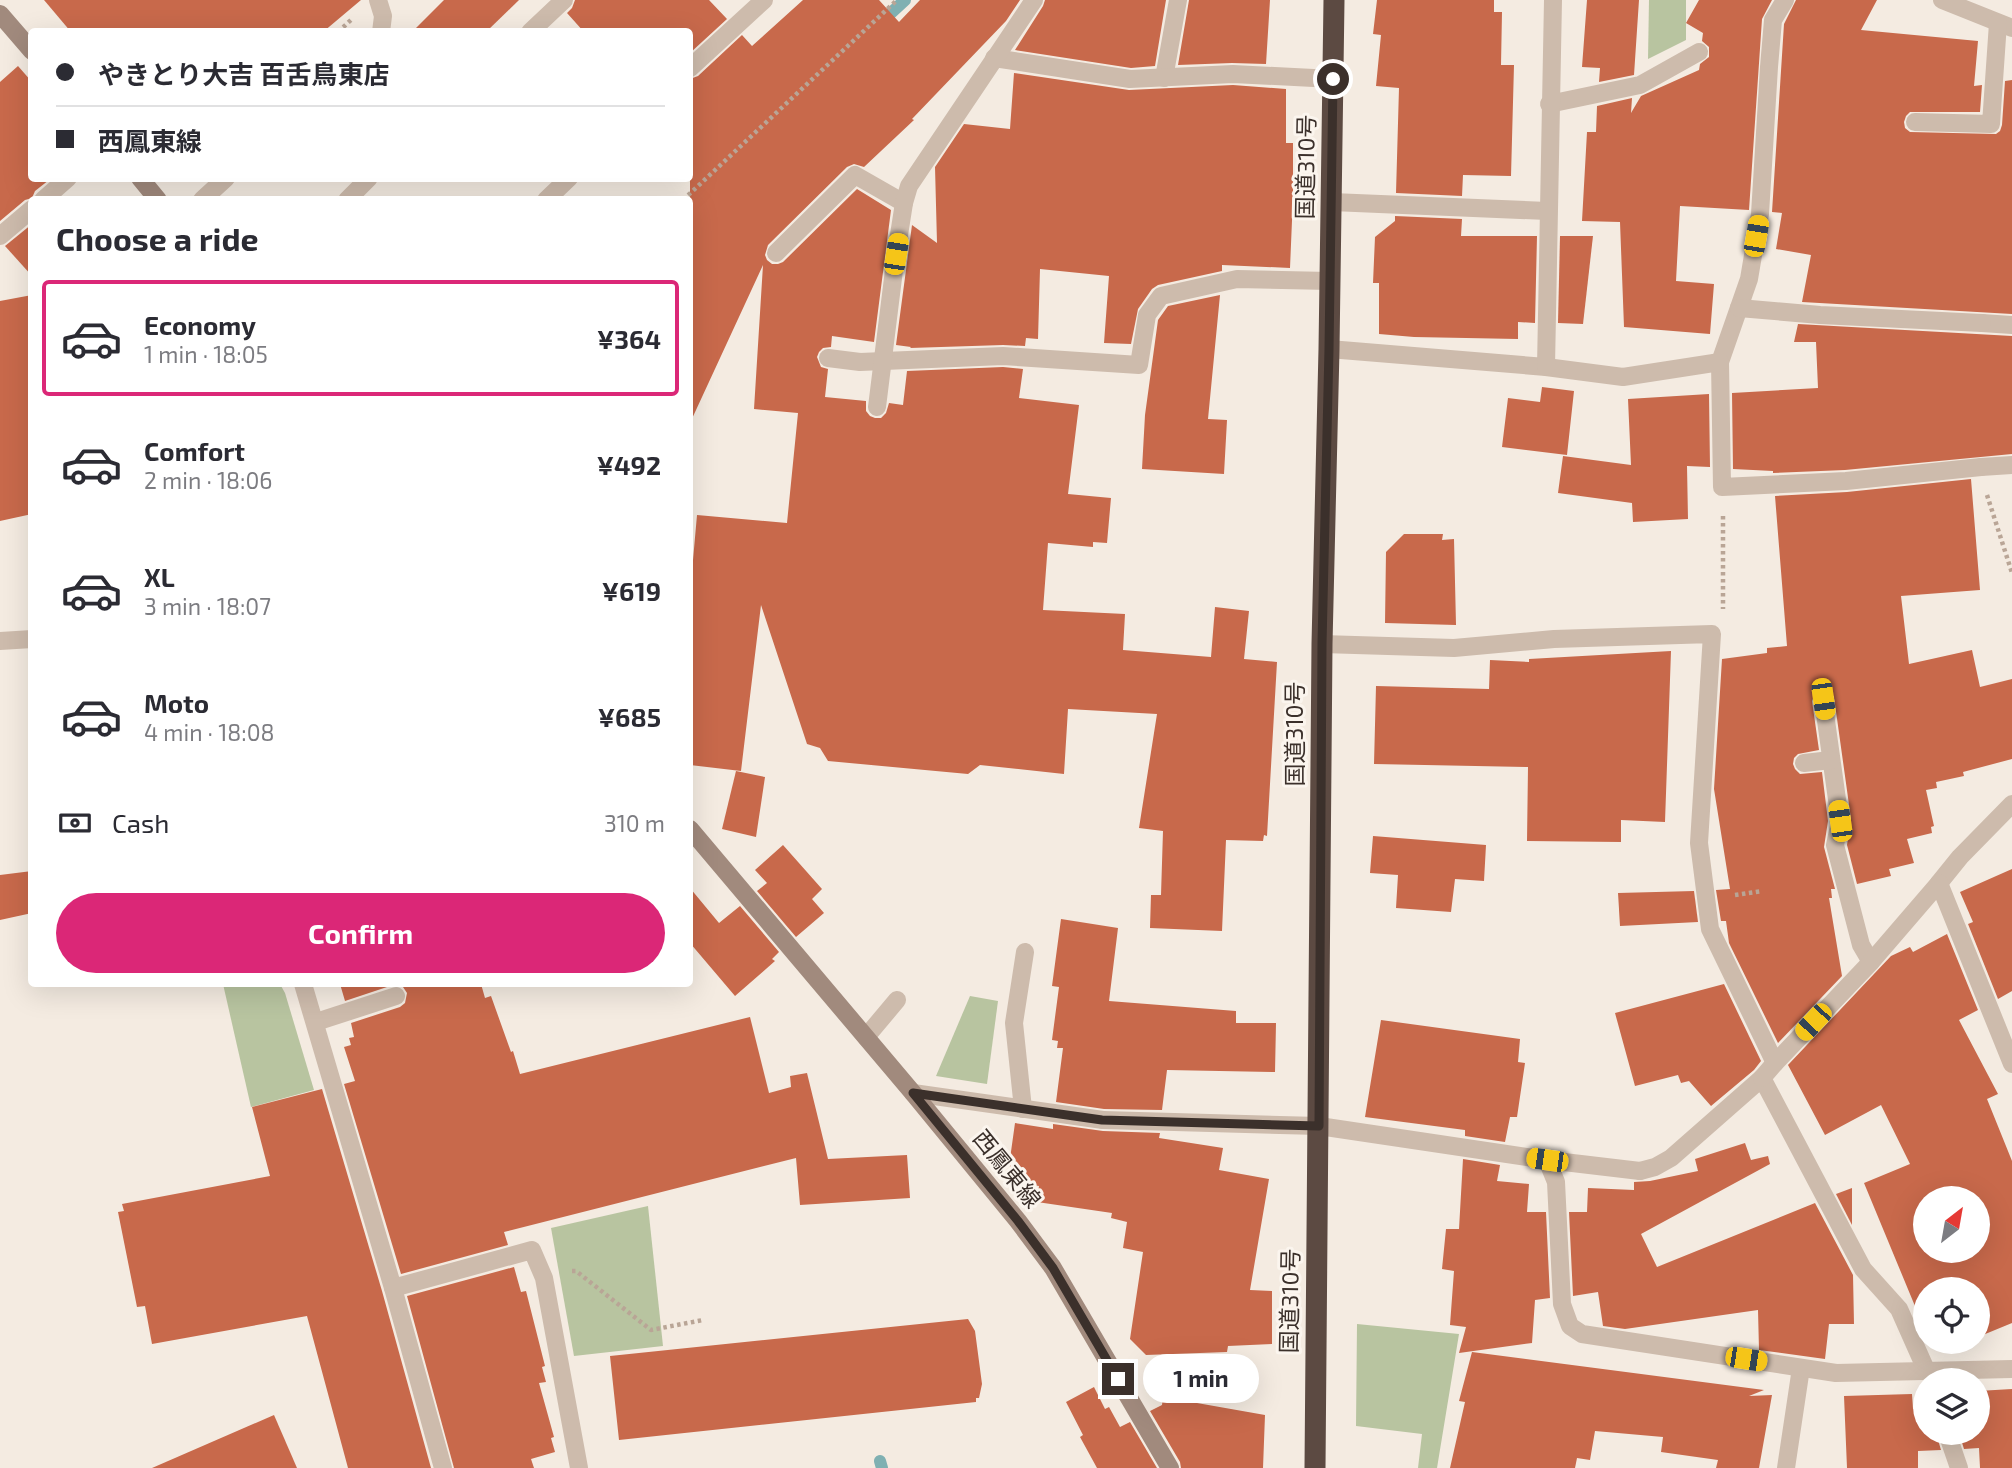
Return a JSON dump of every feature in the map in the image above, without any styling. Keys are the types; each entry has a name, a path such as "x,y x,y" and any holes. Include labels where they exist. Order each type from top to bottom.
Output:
{"highway":[{"name":"国道310号","path":"1315,1468 1322,644 1334,0"}],"main road":[{"path":"0,14 28,46"},
{"path":"143,182 155,196"},
{"name":"西鳳東線","path":"693,833 1018,1221 1053,1268 1170,1468"}],"street":[{"path":"378,0 383,16 382,28"},
{"path":"534,28 564,0"},
{"path":"693,65 764,0"},
{"path":"877,407 896,254 909,186 1034,0"},
{"path":"1164,78 1178,0"},
{"path":"1546,367 1553,0"},
{"path":"1785,0 1773,20 1760,215 1749,279 1720,362 1722,487 1846,481 2012,465"},
{"path":"1914,122 1991,124 2005,25 1942,0"},
{"path":"1549,104 1640,85 1699,52"},
{"path":"994,58 1130,79 1233,74 1333,79"},
{"path":"776,253 855,175 904,203"},
{"path":"48,196 63,182"},
{"path":"206,196 222,182"},
{"path":"350,196 365,182"},
{"path":"550,196 565,182"},
{"path":"1332,202 1548,211"},
{"path":"0,236 28,212"},
{"path":"828,358 860,362 1003,356 1139,365 1147,316 1161,296 1237,279 1330,281"},
{"path":"1739,308 2012,325"},
{"path":"1329,349 1546,367 1623,377 1720,362"},
{"path":"1322,644 1454,648 1554,639 1712,634 1699,843 1710,929 1775,1063"},
{"path":"0,641 28,639"},
{"path":"1823,699 1840,821 1835,845 1861,945 1871,962"},
{"path":"1804,763 1831,760"},
{"path":"913,1093 1102,1120 1319,1126 1640,1171 1655,1167 1671,1158 1762,1078 1871,962 1960,857 2012,804"},
{"path":"1939,883 2012,1064"},
{"path":"1023,1109 1014,1023 1025,953"},
{"path":"304,987 443,1468"},
{"path":"316,1022 396,996"},
{"path":"866,1037 897,1000"},
{"path":"1762,1078 1863,1269 1899,1309 1925,1368"},
{"path":"1547,1160 1556,1182 1562,1304 1570,1326 1582,1334 1836,1373 1913,1375"},
{"path":"393,1288 532,1250 544,1278 579,1468"},
{"path":"1786,1468 1801,1368"},
{"path":"1990,1371 2012,1369"},
{"path":"1951,1445 1959,1468"}],"path":[{"path":"687,196 897,0"},
{"path":"1981,467 2012,573"},
{"path":"1712,634 1723,614 1722,487"},
{"path":"544,1278 576,1271 651,1330 703,1320"}],"green space":[{"path":"1649,0 1686,0 1686,40 1648,59"},
{"path":"224,987 282,987 314,1090 251,1107"},
{"path":"970,996 998,1001 987,1084 936,1076"},
{"path":"648,1206 663,1346 574,1356 551,1228"},
{"path":"1357,1324 1459,1334 1437,1468 1418,1468 1422,1434 1356,1426"}],"building":[{"path":"44,0 361,0 328,28 68,28"},
{"path":"444,0 519,0 490,28 416,28"},
{"path":"575,0 709,0 727,19 693,50 693,28 580,28 567,13"},
{"path":"803,0 879,0 899,22 920,0 1020,0 1006,21 912,119 914,120 864,167 854,164 847,167 768,245 765,255 772,264 783,262 857,189 891,210 874,342 832,336 831,347 823,348 817,357 821,367 828,369 825,397 866,401 866,411 870,416 881,418 889,403 903,405 907,371 1003,367 1023,369 1019,398 1079,405 1068,494 1111,498 1107,543 1093,542 1093,547 1048,543 1043,610 1125,614 1123,650 1211,657 1215,607 1249,611 1244,659 1277,662 1267,836 1264,835 1263,841 1226,840 1222,931 1150,928 1151,895 1161,895 1163,831 1139,828 1157,714 1068,709 1064,774 980,765 968,774 828,761 820,748 807,744 761,605 741,771 693,765 693,560 697,515 787,523 798,413 754,409 763,265 693,417 693,196 690,196 690,182 693,182 693,78 742,35 752,46"},
{"path":"1045,0 1166,0 1155,66 1131,68 1015,50"},
{"path":"1189,0 1270,0 1266,64 1178,65"},
{"path":"1377,0 1494,0 1494,12 1502,12 1501,65 1514,65 1511,176 1463,175 1462,196 1396,193 1399,88 1376,86 1381,35 1373,34"},
{"path":"1587,0 1639,0 1634,75 1599,82 1600,68 1582,67"},
{"path":"1699,0 1772,0 1762,19 1749,210 1680,206 1676,281 1714,284 1710,334 1624,327 1620,222 1582,221 1587,132 1596,132 1597,106 1632,98 1631,113 1641,96 1699,70 1700,64 1709,57 1709,47 1702,41 1703,33 1686,23"},
{"path":"1796,0 1877,0 1861,30 1978,41 1974,86 1982,85 1980,112 1910,112 1904,122 1905,128 1910,132 1996,134 2002,125 2005,81 2012,80 2012,314 1802,302 1811,255 1776,249 1782,213 1772,212 1784,24"},
{"path":"18,66 28,77 28,182 46,182 0,221 0,82"},
{"path":"1014,73 1129,90 1233,85 1286,89 1286,143 1293,143 1290,268 1222,265 1222,271 1158,285 1138,309 1131,344 1104,343 1109,276 1040,269 1038,339 1026,338 1025,346 910,348 896,345 912,225 937,243 935,167 964,124 1010,129"},
{"path":"1395,216 1462,219 1461,236 1537,236 1535,323 1518,322 1518,339 1379,334 1379,283 1373,283 1375,237 1395,221"},
{"path":"28,227 28,272 5,246"},
{"path":"1560,236 1593,236 1583,324 1558,323"},
{"path":"1220,295 1208,419 1227,420 1224,474 1142,469 1145,415 1158,320 1168,306"},
{"path":"28,296 28,515 0,521 0,301"},
{"path":"1798,324 2012,336 2012,454 1845,470 1773,473 1733,469 1732,393 1818,388 1816,342 1794,342"},
{"path":"1542,387 1574,391 1567,455 1502,447 1508,398 1540,402"},
{"path":"1709,394 1710,467 1687,466 1688,519 1633,522 1632,503 1558,493 1563,456 1631,465 1628,399"},
{"path":"1971,479 1980,590 1901,596 1909,664 1972,650 1980,687 2012,679 2012,759 1963,772 1964,776 1936,782 1937,788 1926,790 1934,826 1931,827 1932,833 1907,839 1914,863 1889,869 1891,876 1857,884 1847,845 1851,819 1834,697 1827,688 1816,691 1812,701 1819,750 1798,754 1793,764 1800,774 1822,772 1828,821 1824,847 1835,889 1831,889 1832,898 1829,898 1842,976 1778,1043 1729,943 1726,921 1721,921 1716,890 1730,889 1714,789 1722,659 1767,653 1767,648 1787,646 1775,496 1847,492"},
{"path":"1404,534 1443,534 1442,540 1454,539 1456,625 1385,623 1386,552"},
{"path":"1671,651 1665,822 1621,820 1621,842 1527,841 1528,767 1374,764 1376,686 1489,689 1490,660 1529,662 1529,659"},
{"path":"736,771 765,777 756,837 722,829"},
{"path":"1373,836 1486,845 1484,881 1455,879 1451,912 1396,908 1398,875 1370,873"},
{"path":"783,845 822,889 812,899 824,913 796,937 757,891 767,883 755,870"},
{"path":"2012,869 2012,991 1998,999 1968,924 1973,922 1960,892"},
{"path":"28,872 28,914 0,920 0,875"},
{"path":"1694,891 1698,922 1620,926 1618,893"},
{"path":"693,892 719,923 740,906 779,952 772,959 775,961 735,996 693,947"},
{"path":"1061,919 1118,928 1109,1001 1236,1011 1236,1023 1276,1023 1275,1072 1167,1070 1162,1110 1104,1109 1056,1102 1063,1048 1057,1048 1058,1041 1052,1040 1059,987 1052,986"},
{"path":"1947,934 1978,1010 1959,1020 1998,1094 1987,1099 2012,1161 2012,1323 1990,1332 1990,1277 1913,1277 1913,1301 1864,1183 1910,1164 1881,1105 1825,1135 1788,1065 1891,956 1910,947 1913,952"},
{"path":"1724,984 1761,1061 1754,1070 1711,1106 1689,1081 1681,1083 1678,1075 1635,1086 1615,1013"},
{"path":"341,987 387,987 345,1001"},
{"path":"403,987 482,987 485,998 491,996 520,1074 750,1017 769,1093 791,1087 790,1076 807,1073 828,1159 907,1155 910,1198 800,1205 796,1158 504,1232 508,1245 401,1274 344,1084 355,1081 344,1047 351,1045 349,1038 354,1037 351,1023 400,1007 405,1003 407,993"},
{"path":"1381,1020 1520,1039 1518,1062 1525,1063 1517,1117 1510,1117 1505,1142 1465,1136 1465,1130 1365,1117"},
{"path":"322,1089 431,1468 348,1468 307,1316 152,1344 145,1306 137,1307 118,1212 124,1211 122,1204 270,1176 252,1107"},
{"path":"1015,1123 1053,1129 1053,1124 1103,1131 1160,1133 1159,1138 1223,1148 1219,1170 1269,1179 1250,1290 1272,1291 1272,1344 1228,1346 1227,1352 1146,1355 1130,1339 1143,1252 1123,1248 1127,1222 1111,1218 1112,1213 1037,1202 1039,1186 1027,1184 1028,1177 1014,1175 1016,1167 1009,1166"},
{"path":"1745,1143 1751,1160 1768,1156 1770,1164 1641,1234 1657,1267 1815,1203 1853,1275 1854,1324 1829,1324 1825,1359 1759,1350 1758,1310 1625,1329 1603,1326 1598,1292 1573,1296 1569,1212 1587,1212 1588,1188 1634,1190 1634,1182 1698,1171 1695,1159"},
{"path":"1463,1159 1500,1165 1497,1181 1529,1184 1527,1212 1546,1212 1550,1298 1535,1300 1532,1343 1459,1353 1466,1327 1450,1325 1454,1271 1442,1269 1446,1229 1459,1229"},
{"path":"1852,1188 1852,1225 1836,1194"},
{"path":"514,1267 521,1292 526,1291 545,1366 542,1367 546,1382 539,1383 554,1437 551,1438 555,1452 531,1459 534,1468 454,1468 407,1296"},
{"path":"968,1319 975,1331 982,1384 976,1402 619,1440 610,1356"},
{"path":"1472,1352 1764,1390 1749,1396 1772,1395 1759,1468 1716,1468 1718,1460 1661,1452 1663,1437 1595,1431 1590,1460 1577,1458 1575,1468 1450,1468 1465,1402 1459,1401"},
{"path":"1094,1387 1105,1409 1109,1407 1120,1427 1130,1422 1157,1468 1097,1468 1080,1437 1083,1435 1066,1402"},
{"path":"2012,1389 2012,1468 1980,1468 1979,1448 1964,1449 1963,1445 1990,1445 1990,1390"},
{"path":"1912,1394 1913,1445 1940,1445 1941,1450 1918,1451 1918,1468 1847,1468 1844,1396"},
{"path":"1163,1397 1265,1415 1263,1468 1181,1468 1150,1411 1162,1405"},
{"path":"274,1415 297,1468 152,1468"}],"waterway":[{"path":"879,24 905,0"},
{"path":"880,1461 882,1468"}],"route":[{"path":"1118,1379 1053,1268 913,1093 1102,1120 1319,1126 1322,644 1333,79"}]}
